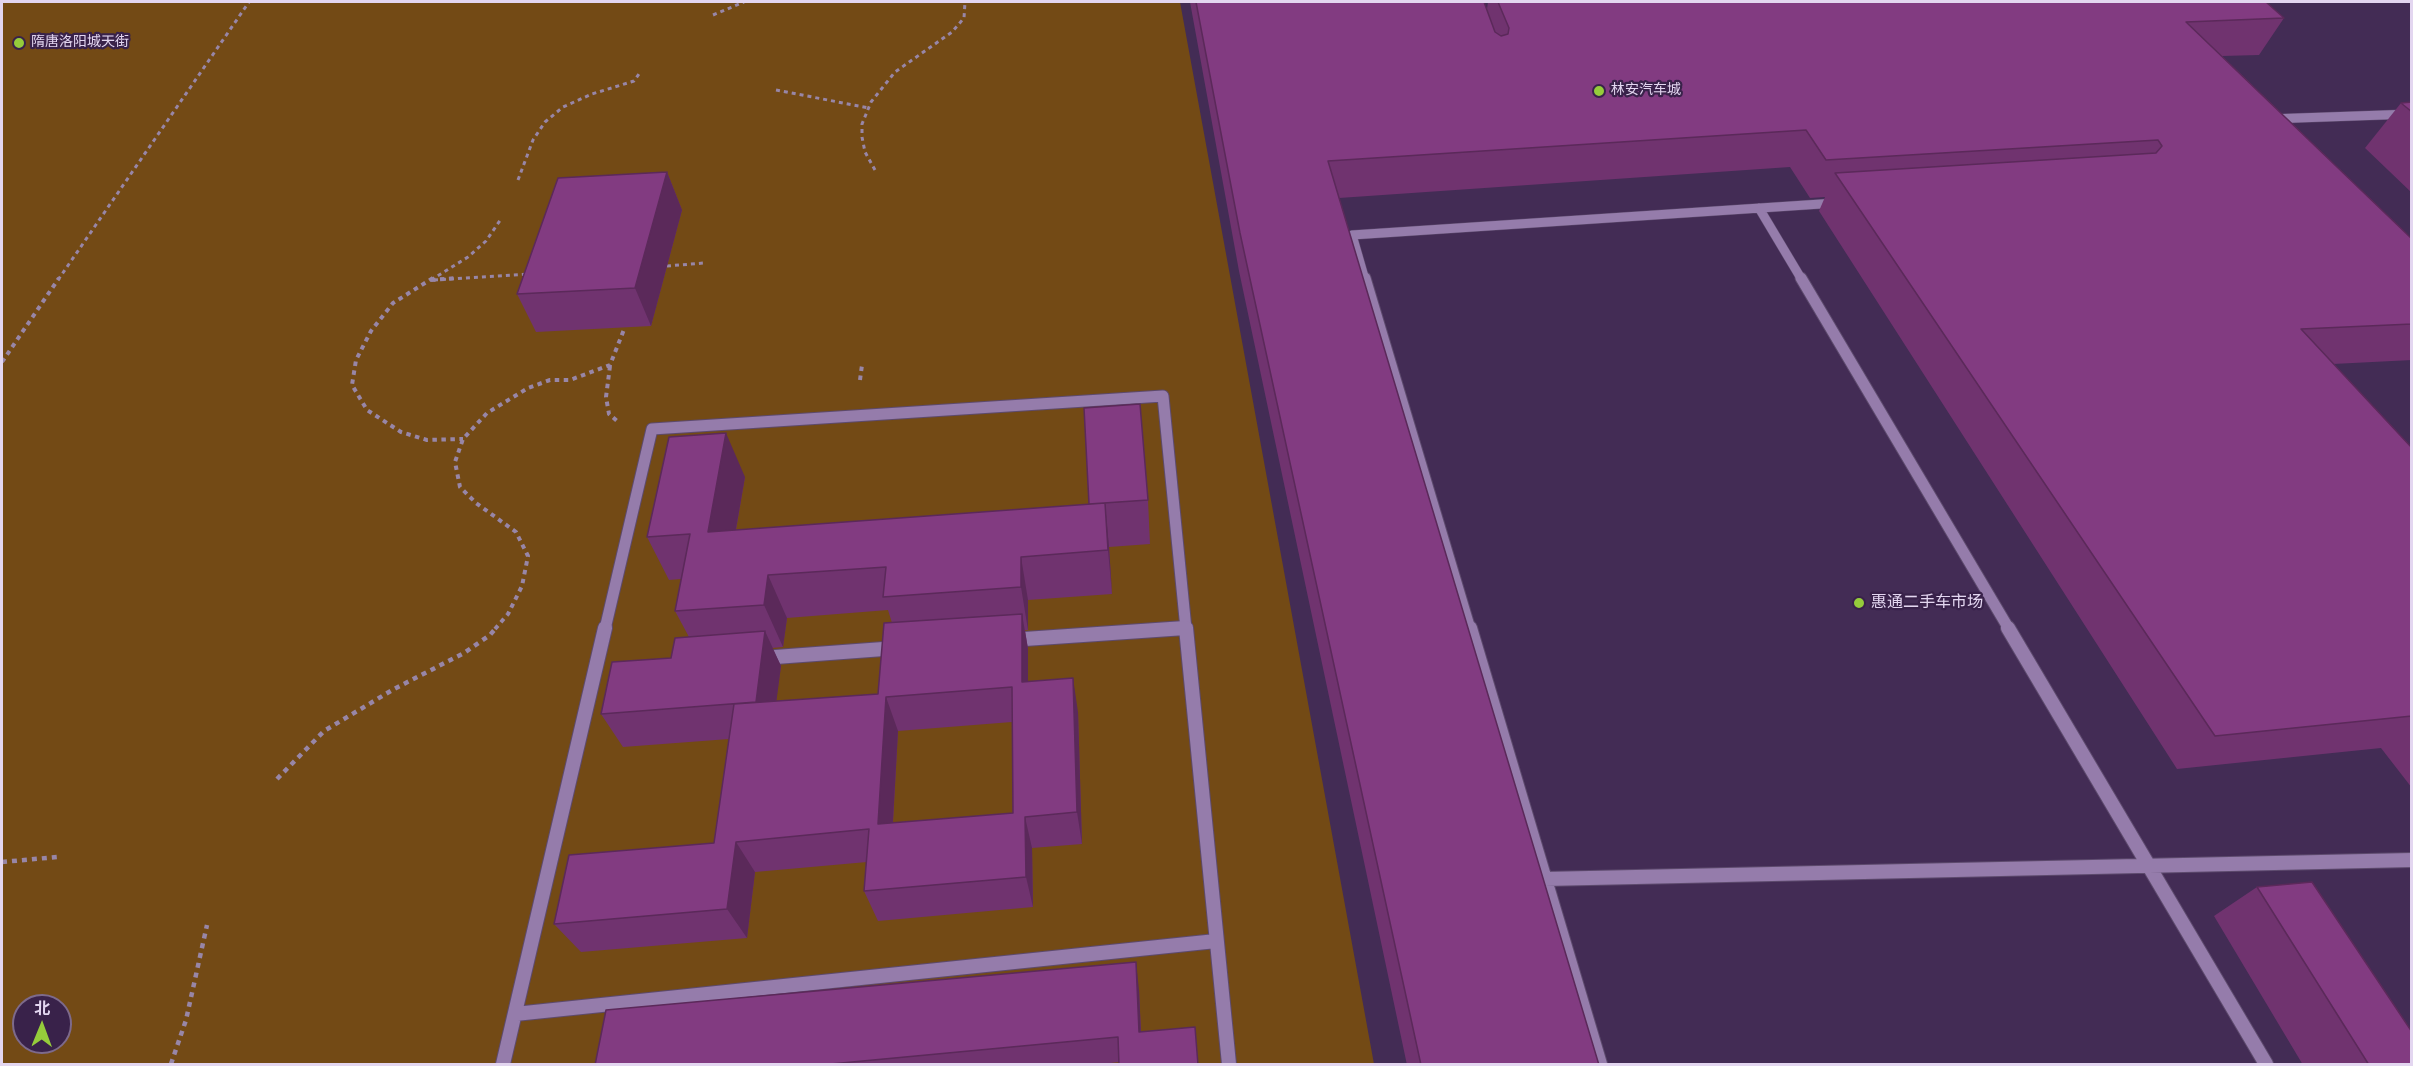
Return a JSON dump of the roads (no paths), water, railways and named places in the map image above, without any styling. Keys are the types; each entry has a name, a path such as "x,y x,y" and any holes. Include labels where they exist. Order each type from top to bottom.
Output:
{"lane":[{"path":"2277,127 2269,119 2412,114"},
{"path":"1600,1065 1352,235 1852,202"},
{"path":"1759,208 2266,1065"},
{"path":"503,1065 601,669 652,429 1162,396 1229,1065"},
{"path":"997,641 1185,628"},
{"path":"749,659 914,647"},
{"path":"1544,879 2412,860"},
{"path":"515,1014 1216,941"}],"place":[{"name":"隋唐洛阳城天街","path":"19,43"},
{"name":"林安汽车城","path":"1599,91"},
{"name":"惠通二手车市场","path":"1859,603"}]}
